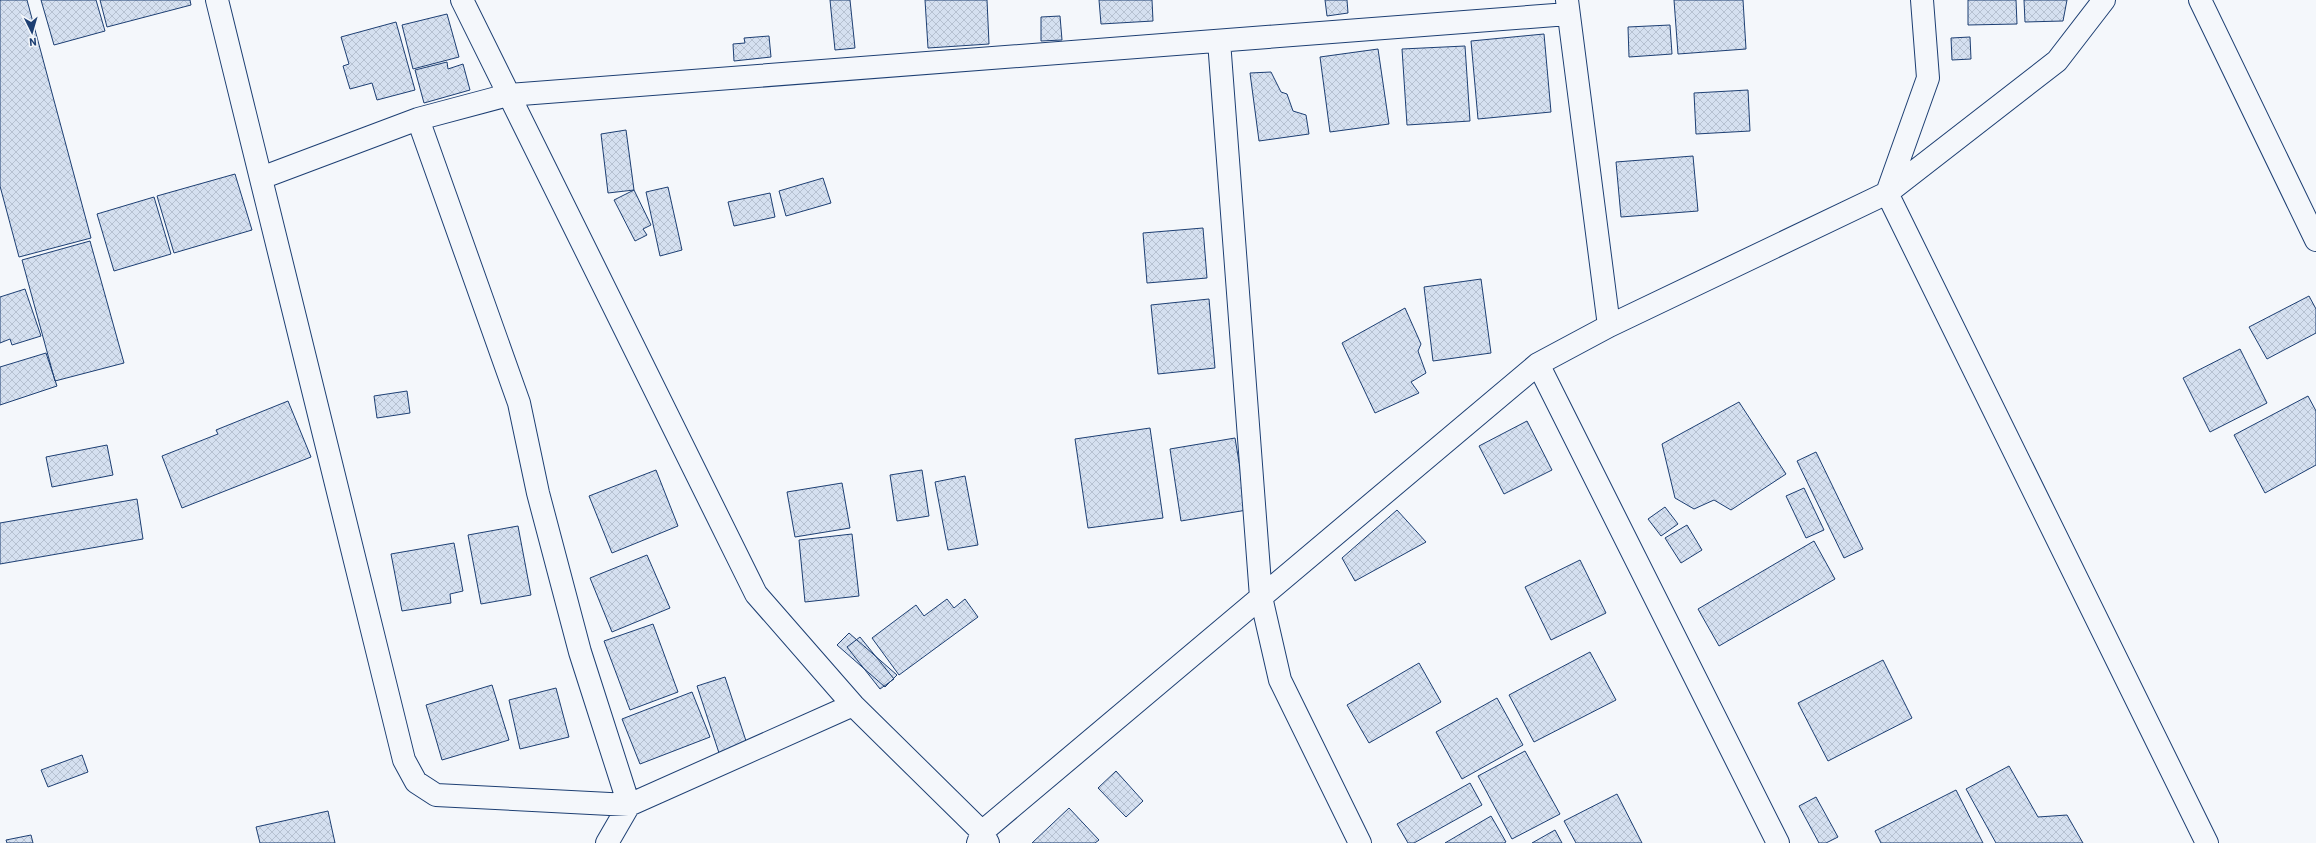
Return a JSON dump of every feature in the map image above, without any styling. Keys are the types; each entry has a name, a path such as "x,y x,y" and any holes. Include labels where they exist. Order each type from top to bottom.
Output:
{"street":[{"path":"217,0 404,760 416,782 436,795 629,805 853,706"},
{"path":"462,0 756,594 853,706 983,839 1261,597 1538,364 1609,326 1887,193 2057,61 2104,0"},
{"path":"1922,0 1928,78 1887,193 2207,843"},
{"path":"2200,0 2316,240"},
{"path":"261,178 418,119 508,95 1219,41 1567,7 1609,326"},
{"path":"1219,41 1261,597 1280,680 1360,843"},
{"path":"418,119 519,403 538,493 580,652 629,805 607,843"},
{"path":"1538,364 1778,843"}],"building":[{"path":"0,0 27,0 91,238 19,257 0,186"},
{"path":"41,0 96,0 105,31 54,45"},
{"path":"100,0 190,0 191,5 107,27"},
{"path":"830,0 850,0 855,48 835,50"},
{"path":"925,0 987,0 989,44 928,48"},
{"path":"1099,0 1152,0 1153,21 1101,24"},
{"path":"1325,0 1347,0 1348,13 1327,16"},
{"path":"1674,0 1743,0 1746,49 1678,54"},
{"path":"1968,0 2016,0 2017,24 1968,25"},
{"path":"2024,0 2067,0 2063,21 2025,22"},
{"path":"447,14 459,57 413,69 402,25"},
{"path":"1060,16 1062,40 1041,41 1041,17"},
{"path":"396,22 415,90 377,100 372,83 350,89 343,66 349,64 341,37"},
{"path":"1670,25 1672,54 1629,57 1628,27"},
{"path":"1544,34 1551,112 1478,119 1471,41"},
{"path":"769,36 771,57 734,61 733,44 745,43 744,38"},
{"path":"1970,37 1971,59 1952,60 1951,38"},
{"path":"1465,46 1470,121 1407,125 1402,49"},
{"path":"1378,49 1389,124 1330,132 1320,57"},
{"path":"447,62 448,69 463,64 470,90 424,103 415,70"},
{"path":"1271,72 1281,92 1287,94 1293,111 1306,115 1309,134 1259,141 1250,73"},
{"path":"1748,90 1750,131 1696,134 1694,93"},
{"path":"626,130 634,190 608,193 601,134"},
{"path":"1693,156 1698,211 1621,217 1616,162"},
{"path":"235,174 252,230 174,253 157,196"},
{"path":"823,178 831,203 786,216 779,191"},
{"path":"668,187 682,250 660,256 646,192"},
{"path":"634,190 651,225 643,229 647,235 635,241 614,200"},
{"path":"770,193 775,217 734,226 728,202"},
{"path":"154,197 171,254 114,271 97,214"},
{"path":"1203,228 1207,278 1147,283 1143,233"},
{"path":"90,241 124,363 55,381 22,260"},
{"path":"1481,279 1491,353 1433,361 1424,287"},
{"path":"25,289 41,336 12,345 10,339 0,343 0,297"},
{"path":"2309,296 2316,309 2316,333 2267,359 2249,327"},
{"path":"1209,299 1215,368 1158,374 1151,305"},
{"path":"1405,308 1421,344 1418,351 1426,373 1411,382 1419,393 1375,413 1342,343"},
{"path":"2240,349 2267,403 2210,432 2183,378"},
{"path":"46,353 57,386 0,405 0,367"},
{"path":"407,391 410,413 377,418 374,396"},
{"path":"2308,396 2316,411 2316,465 2265,493 2234,435"},
{"path":"288,401 311,457 182,508 162,456 218,434 216,430"},
{"path":"1739,402 1786,474 1731,510 1714,500 1694,509 1675,498 1662,444"},
{"path":"1527,421 1552,470 1504,494 1479,446"},
{"path":"1150,428 1163,518 1088,528 1075,439"},
{"path":"1235,438 1247,510 1181,521 1170,449"},
{"path":"107,445 113,475 52,487 46,457"},
{"path":"1816,452 1863,549 1844,558 1797,461"},
{"path":"656,470 678,526 612,553 589,496"},
{"path":"922,470 929,516 897,521 890,475"},
{"path":"965,476 978,545 948,550 935,482"},
{"path":"842,483 850,528 795,537 787,492"},
{"path":"1804,488 1824,530 1806,538 1786,496"},
{"path":"137,499 143,539 0,564 0,523"},
{"path":"1665,507 1678,524 1661,536 1648,519"},
{"path":"1397,510 1426,542 1355,581 1342,558"},
{"path":"1687,525 1702,550 1681,563 1665,538"},
{"path":"518,526 531,595 481,604 468,535"},
{"path":"852,534 859,596 805,602 799,540"},
{"path":"1814,541 1835,579 1719,646 1698,609"},
{"path":"454,543 463,591 450,594 451,603 402,611 391,554"},
{"path":"647,555 670,608 612,632 590,578"},
{"path":"1580,560 1606,613 1551,640 1525,587"},
{"path":"947,599 954,608 965,599 978,617 899,675 872,638 916,605 924,616"},
{"path":"653,624 678,692 630,710 604,641"},
{"path":"849,633 897,675 885,687 837,645"},
{"path":"860,637 894,679 880,689 847,647"},
{"path":"1590,652 1616,700 1534,742 1509,695"},
{"path":"1883,660 1912,718 1828,761 1798,703"},
{"path":"1419,663 1441,702 1369,743 1347,705"},
{"path":"725,677 748,747 720,756 697,686"},
{"path":"492,685 509,740 442,760 426,705"},
{"path":"556,688 569,737 520,749 509,700"},
{"path":"692,692 710,737 640,764 622,719"},
{"path":"1497,698 1523,745 1462,779 1436,732"},
{"path":"1525,751 1560,814 1512,839 1478,776"},
{"path":"82,755 88,772 48,787 41,770"},
{"path":"2009,766 2038,817 2067,815 2083,843 1996,843 1966,789"},
{"path":"1116,771 1143,801 1126,817 1098,788"},
{"path":"1470,783 1482,805 1414,843 1408,843 1397,824"},
{"path":"1956,790 1983,843 1881,843 1875,831"},
{"path":"1617,794 1642,843 1576,843 1564,821"},
{"path":"1816,797 1838,837 1826,843 1819,843 1799,806"},
{"path":"1069,808 1099,840 1095,843 1032,843"},
{"path":"328,811 335,843 260,843 256,827"},
{"path":"1491,816 1506,842 1445,843"},
{"path":"1555,830 1562,843 1532,843"},
{"path":"31,835 33,843 7,843 6,840"}]}
